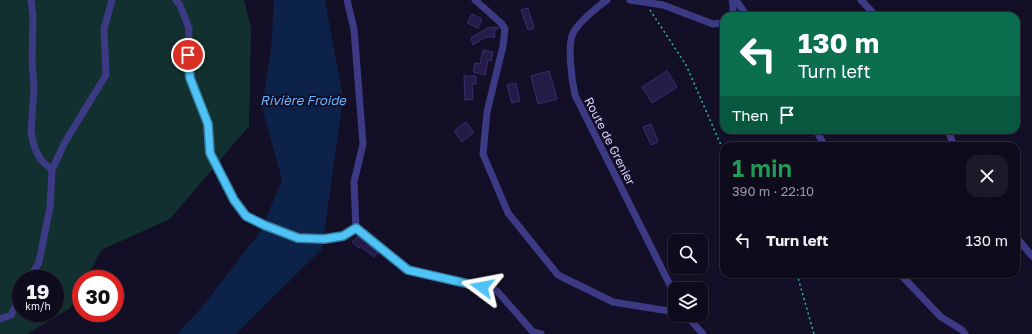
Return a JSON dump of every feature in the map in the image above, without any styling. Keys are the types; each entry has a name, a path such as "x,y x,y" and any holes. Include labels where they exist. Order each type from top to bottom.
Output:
{"street":[{"path":"31,0 34,32 32,62 34,88 31,131 32,142 42,160 52,170"},
{"path":"35,270 39,262 50,207 52,170 65,142 106,75 104,29 112,0"},
{"path":"176,0 180,5 189,28 188,55 190,78 208,124 210,153 234,200 246,216 264,225 298,238 324,239 343,236 356,228"},
{"path":"347,0 354,29 363,144 354,182 356,228 408,270 497,290 532,333 541,334"},
{"path":"475,0 501,23 505,29 503,46 487,112 483,154 508,213 558,275 613,302 668,311"},
{"name":"Route de Grenier","path":"607,0 594,10 573,33 571,42 571,80 575,95 668,282"},
{"path":"630,0 646,1 664,5 713,24 720,24"},
{"path":"732,0 733,12"},
{"path":"736,0 744,12"},
{"path":"861,0 872,12"},
{"path":"1020,242 1032,256"},
{"path":"904,278 940,317 962,330 965,334"},
{"path":"0,319 11,315 12,313"},
{"path":"693,322 704,334"}],"path":[{"path":"646,1 651,12 686,65 720,143"},
{"path":"798,278 814,334"}],"green space":[{"path":"0,0 244,0 251,28 249,126 170,219 101,250 91,270 72,270 72,304 70,308 64,312 64,270 12,270 12,322 47,322 27,334 0,334"}],"water":[{"name":"Rivière Froide","path":"274,0 325,0 343,98 322,249 236,334 177,334 202,307 260,232 282,180 262,107 271,50"}],"building":[{"path":"528,8 534,28 528,30 521,10"},
{"path":"472,14 482,19 478,28 467,23"},
{"path":"487,28 499,28 494,31 495,37 486,37 487,36 473,45 471,38"},
{"path":"483,50 493,52 491,61 488,60 485,75 473,72 475,63 480,64"},
{"path":"549,71 557,99 538,104 531,76"},
{"path":"667,71 677,87 652,103 642,87"},
{"path":"464,76 476,76 476,84 472,84 473,99 465,100"},
{"path":"516,83 520,101 512,103 507,85"},
{"path":"466,122 474,132 462,142 454,131"},
{"path":"651,124 658,142 651,145 643,127"},
{"path":"358,236 378,252 374,257 360,246 359,248 352,242"}],"route":[{"path":"188,55 190,78 208,124 210,153 234,200 246,216 264,225 298,238 324,239 343,236 356,228 408,270 482,287"}]}
